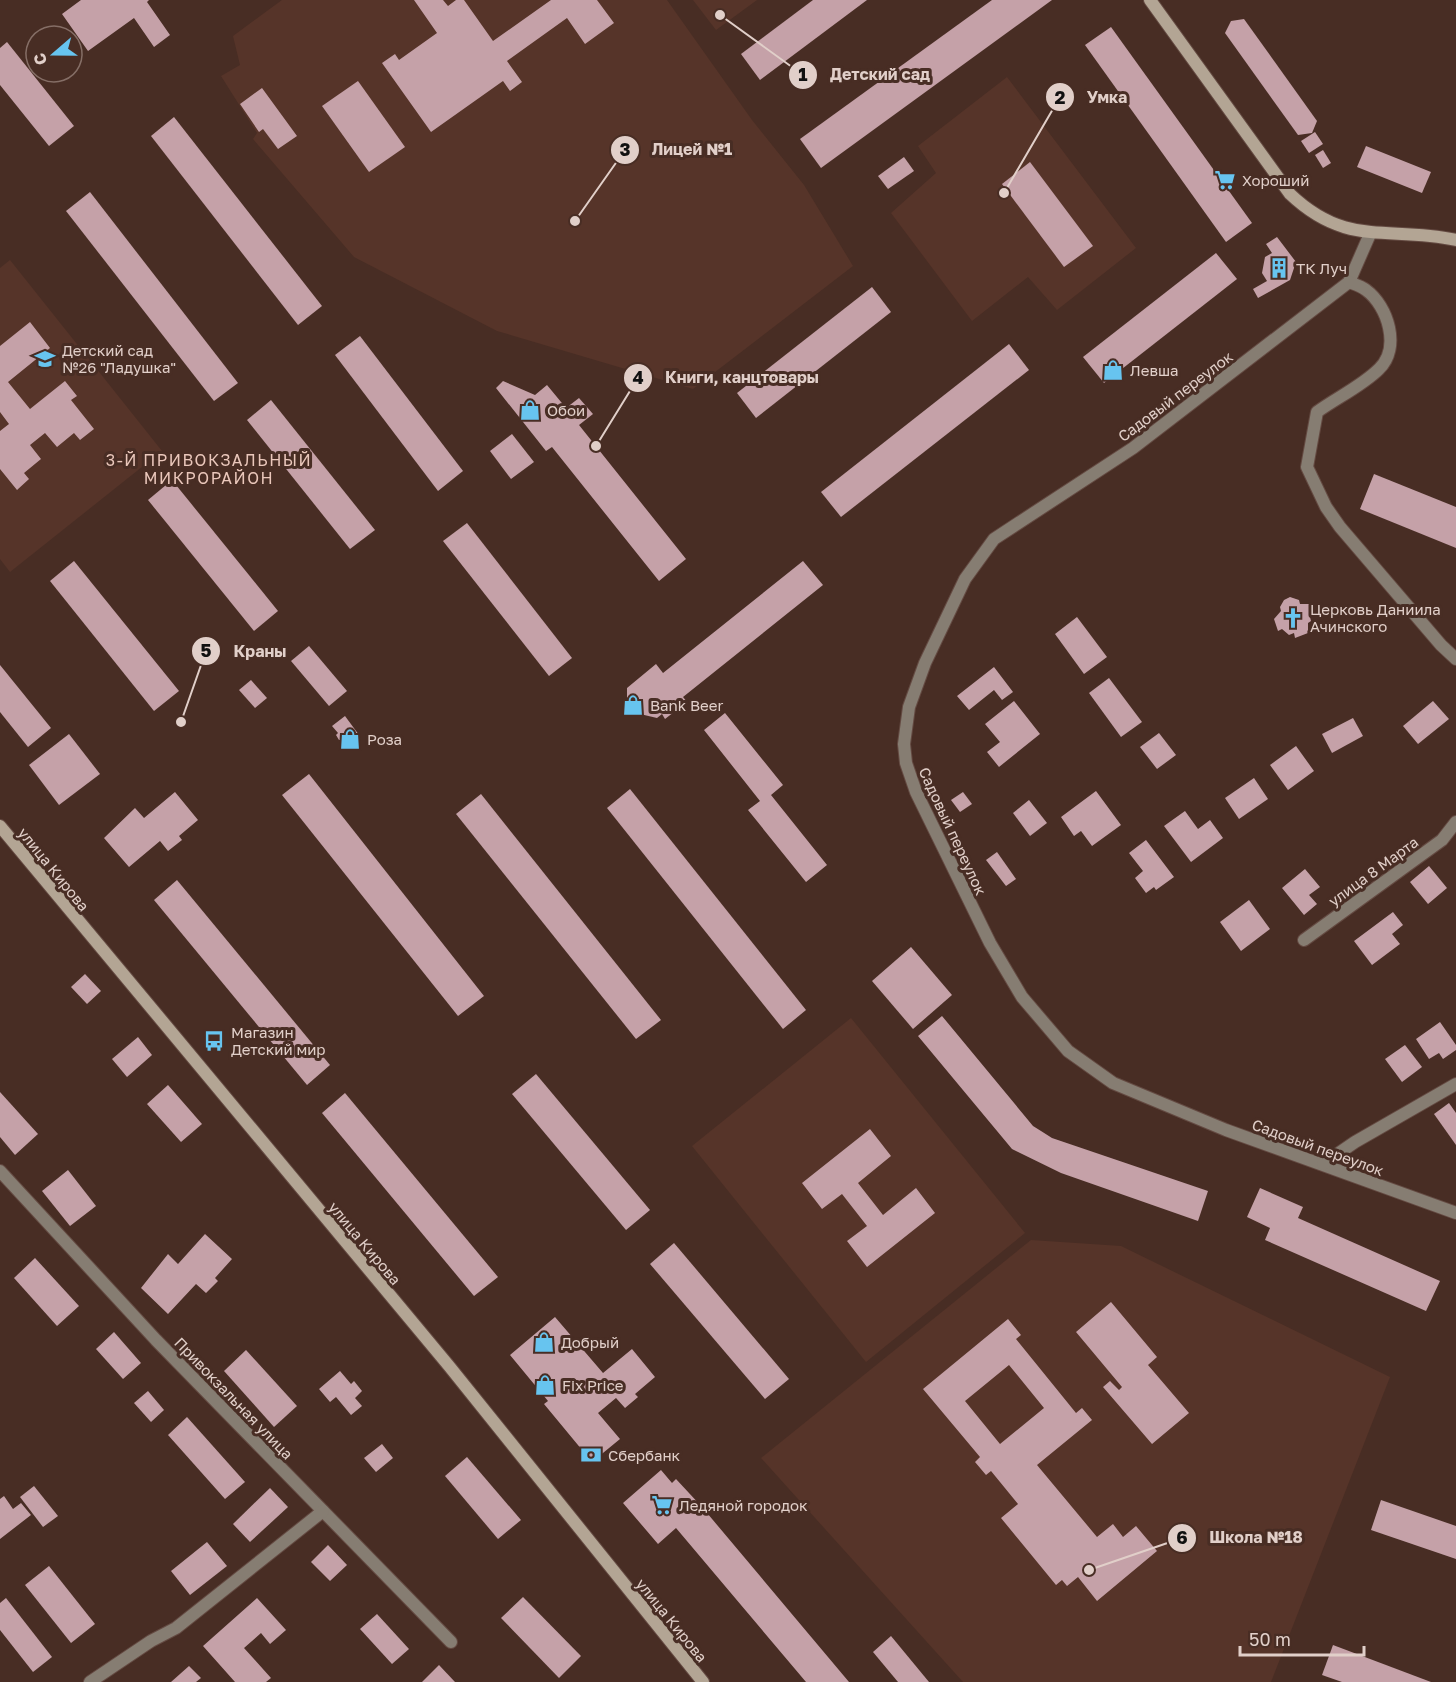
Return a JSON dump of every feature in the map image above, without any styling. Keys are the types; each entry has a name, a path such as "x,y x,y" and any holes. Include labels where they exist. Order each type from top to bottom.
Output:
{"main road":[{"path":"1150,0 1290,195 1319,217 1370,234 1439,236 1456,240"},
{"name":"улица Кирова","path":"0,826 449,1366 703,1682"}],"street":[{"name":"Садовый переулок","path":"1370,234 1348,282 1133,448 994,539 964,579 926,663 909,707 904,744 906,763 916,792 990,944 1022,997 1068,1051 1113,1083 1226,1130 1456,1213"},
{"path":"1348,282 1365,289 1376,300 1390,328 1390,344 1380,369 1317,412 1307,467 1326,507 1340,527 1441,645 1456,659"},
{"name":"улица 8 Марта","path":"1304,940 1443,840 1456,822"},
{"path":"1323,1164 1355,1142 1456,1084"},
{"name":"Привокзальная улица","path":"0,1171 111,1292 451,1642"},
{"path":"90,1682 151,1641 176,1628 323,1511"}],"shaded area":[{"path":"282,0 667,0 752,120 804,185 853,266 693,389 497,331 354,257 253,139 257,133 221,76 240,65 233,36"},
{"path":"693,0 757,0 716,30"},
{"path":"1007,77 1136,248 1057,310 1028,277 972,321 891,213 936,173 918,146"},
{"name":"Детский сад №26 \"Ладушка\"","path":"10,260 162,451 10,572 0,559 0,268"},
{"path":"851,1018 1025,1233 866,1362 692,1146"},
{"path":"1031,1240 1121,1246 1390,1377 1271,1682 963,1682 761,1458"}],"building":[{"path":"81,0 149,0 147,2 170,35 154,47 134,18 88,51 84,45 84,24 69,24 62,14"},
{"path":"414,0 443,0 448,6 456,0 464,0 493,41 551,0 597,0 614,23 585,44 567,18 507,61 522,82 510,91 503,81 431,132 382,63 395,54 399,60 437,33"},
{"path":"813,0 867,0 760,80 741,54"},
{"path":"992,0 1052,0 821,168 800,139"},
{"path":"1244,19 1317,121 1312,133 1298,135 1225,33 1231,21"},
{"path":"1111,27 1252,223 1226,242 1085,45"},
{"path":"7,42 24,63 24,84 40,84 74,126 49,146 0,85 0,48"},
{"path":"358,81 405,147 369,172 322,106"},
{"path":"262,88 297,136 278,149 263,129 259,132 240,104"},
{"path":"174,117 322,306 298,325 151,136"},
{"path":"1315,132 1323,144 1309,153 1301,141"},
{"path":"1366,146 1431,172 1422,193 1357,167"},
{"path":"1323,150 1331,163 1323,168 1315,155"},
{"path":"904,157 914,171 888,189 878,176"},
{"path":"1030,162 1093,246 1064,267 1002,184"},
{"path":"90,192 238,383 214,401 66,211"},
{"name":"ТК Луч","path":"1277,237 1296,262 1290,280 1258,298 1253,289 1267,281 1262,273 1265,257 1272,253 1266,244"},
{"path":"1216,253 1237,279 1104,383 1083,357"},
{"path":"872,287 891,312 756,418 737,393"},
{"path":"30,322 50,348 8,382 30,409 65,381 77,396 71,400 94,429 80,440 74,433 57,447 45,433 30,445 41,459 24,473 29,479 17,490 0,469 0,431 9,424 0,412 0,346"},
{"path":"360,336 463,471 438,491 335,355"},
{"path":"1009,344 1029,370 841,517 821,492"},
{"path":"503,381 535,395 547,385 566,408 579,398 593,414 579,425 686,559 659,581 552,447 546,451 496,388"},
{"path":"271,400 375,530 350,549 247,420"},
{"path":"512,434 534,462 511,479 490,451"},
{"path":"1374,474 1456,507 1456,548 1360,509"},
{"path":"172,480 278,611 254,631 148,500"},
{"path":"467,523 572,658 549,676 443,541"},
{"path":"74,561 179,691 154,711 50,581"},
{"path":"803,561 823,585 683,697 687,702 665,719 662,714 657,718 640,714 627,697 627,688 656,664 663,673"},
{"name":"Церковь Даниила Ачинского","path":"1290,597 1299,600 1300,604 1310,604 1315,616 1310,617 1308,633 1295,638 1294,633 1289,635 1282,629 1278,631 1274,619 1281,611 1280,607 1284,600"},
{"path":"1077,617 1107,657 1084,674 1055,634"},
{"path":"309,646 347,691 329,706 291,661"},
{"path":"0,665 51,728 28,747 0,712"},
{"path":"994,667 1013,692 1002,700 994,690 969,710 957,696"},
{"path":"1109,678 1142,722 1121,737 1089,693"},
{"path":"251,680 267,698 255,708 239,690"},
{"path":"1014,701 1040,734 999,767 987,752 1000,742 985,724"},
{"path":"1433,701 1449,719 1418,744 1403,726"},
{"path":"725,713 783,785 771,795 827,865 806,882 748,810 760,801 704,730"},
{"path":"345,716 359,735 354,740 339,740 336,735 338,733 332,726"},
{"path":"1353,718 1363,736 1332,753 1322,734"},
{"path":"1159,733 1176,755 1157,769 1140,747"},
{"path":"69,734 100,774 59,805 29,765"},
{"path":"1296,746 1314,771 1288,790 1270,765"},
{"path":"309,774 484,996 458,1016 282,795"},
{"path":"1254,778 1268,799 1239,819 1225,798"},
{"path":"630,789 806,1010 783,1029 607,808"},
{"path":"1096,791 1121,825 1092,846 1081,831 1074,836 1061,817"},
{"path":"175,792 198,820 179,836 182,840 168,851 160,841 129,867 104,838 135,808 144,818"},
{"path":"963,792 972,804 960,812 951,800"},
{"path":"481,794 661,1020 636,1039 456,814"},
{"path":"1029,800 1047,823 1030,836 1013,813"},
{"path":"1185,811 1198,829 1210,820 1223,838 1191,862 1164,826"},
{"path":"1146,840 1174,877 1156,890 1154,887 1146,893 1135,878 1143,871 1129,853"},
{"path":"997,852 1016,879 1006,886 986,860"},
{"path":"1429,866 1447,888 1428,904 1410,882"},
{"path":"1305,869 1320,887 1309,895 1317,904 1304,915 1282,888"},
{"path":"177,880 330,1065 307,1085 154,900"},
{"path":"1249,900 1270,929 1241,951 1220,922"},
{"path":"1393,912 1403,925 1392,934 1400,944 1372,965 1354,941"},
{"path":"911,947 952,995 913,1029 872,981"},
{"path":"85,974 101,991 87,1004 71,987"},
{"path":"942,1016 1033,1126 1052,1138 1208,1191 1198,1221 1061,1173 1012,1149 918,1036"},
{"path":"1440,1022 1456,1045 1456,1050 1443,1059 1439,1053 1429,1059 1416,1039"},
{"path":"138,1037 152,1055 127,1077 112,1059"},
{"path":"1405,1045 1422,1067 1402,1082 1385,1059"},
{"path":"536,1074 650,1210 626,1230 512,1094"},
{"path":"168,1085 202,1124 181,1142 147,1104"},
{"path":"0,1092 38,1134 15,1155 0,1137"},
{"path":"345,1093 498,1277 474,1296 322,1113"},
{"path":"1449,1103 1456,1113 1456,1145 1434,1114"},
{"path":"870,1129 891,1156 858,1183 883,1215 916,1188 935,1213 867,1267 847,1241 867,1226 842,1194 822,1209 802,1183"},
{"path":"68,1170 96,1206 70,1226 42,1191"},
{"path":"1260,1188 1303,1207 1298,1218 1440,1281 1426,1311 1265,1240 1270,1228 1247,1217"},
{"path":"205,1234 232,1259 215,1278 218,1281 206,1293 196,1284 168,1314 141,1288 168,1254 178,1264"},
{"path":"674,1243 789,1379 765,1399 650,1264"},
{"path":"35,1258 79,1306 57,1326 14,1278"},
{"path":"1111,1302 1157,1357 1148,1365 1189,1413 1152,1444 1103,1387 1110,1381 1119,1390 1122,1387 1076,1332"},
{"path":"555,1317 603,1373 632,1349 655,1377 635,1394 638,1397 625,1408 616,1398 598,1413 620,1439 592,1462 544,1404 548,1401 510,1355"},
{"path":"1008,1319 1021,1335 1016,1339 1076,1413 1082,1408 1092,1420 1037,1465 1097,1537 1113,1524 1123,1537 1136,1526 1157,1551 1097,1601 1078,1577 1067,1586 1062,1580 1056,1585 1001,1518 1018,1504 991,1471 986,1475 975,1462 980,1457 923,1389","holes":["1009,1365 1044,1408 1000,1444 965,1401"]},
{"path":"114,1332 141,1363 123,1379 96,1349"},
{"path":"246,1350 297,1406 274,1427 224,1371"},
{"path":"340,1371 351,1384 354,1381 362,1391 355,1398 362,1406 351,1415 336,1397 330,1402 319,1389"},
{"path":"148,1391 164,1410 151,1422 134,1403"},
{"path":"187,1417 245,1482 225,1499 168,1435"},
{"path":"382,1444 393,1458 376,1472 364,1458"},
{"path":"467,1457 521,1520 498,1539 445,1476"},
{"path":"661,1470 672,1483 676,1479 702,1507 849,1682 806,1682 676,1528 658,1544 623,1503"},
{"path":"34,1486 58,1516 43,1527 20,1497"},
{"path":"270,1488 288,1507 250,1542 233,1524"},
{"path":"4,1496 13,1509 21,1503 31,1515 0,1539 0,1499"},
{"path":"1381,1500 1456,1526 1456,1559 1371,1530"},
{"path":"207,1542 227,1566 190,1595 171,1571"},
{"path":"328,1545 347,1565 330,1581 311,1562"},
{"path":"49,1566 95,1624 71,1643 25,1585"},
{"path":"523,1597 581,1656 559,1678 501,1618"},
{"path":"6,1598 52,1657 33,1672 0,1630 0,1603"},
{"path":"257,1598 286,1630 270,1644 261,1633 244,1648 271,1678 266,1682 235,1682 203,1646"},
{"path":"377,1614 409,1649 392,1664 360,1629"},
{"path":"891,1636 929,1682 898,1682 873,1652"},
{"path":"1333,1645 1431,1682 1342,1682 1322,1675"},
{"path":"439,1665 455,1682 422,1682"},
{"path":"189,1666 201,1678 196,1682 171,1682"}],"place":[{"name":"Детский сад","path":"720,15"},
{"name":"Хороший","path":"1225,180"},
{"name":"Умка","path":"1004,193"},
{"name":"Лицей №1","path":"575,221"},
{"name":"ТК Луч","path":"1279,268"},
{"name":"Детский сад №26 \"Ладушка\"","path":"45,359"},
{"name":"Левша","path":"1113,370"},
{"name":"Обои","path":"530,410"},
{"name":"Книги, канцтовары","path":"596,446"},
{"name":"Церковь Даниила Ачинского","path":"1293,618"},
{"name":"Bank Beer","path":"633,705"},
{"name":"Краны","path":"181,722"},
{"name":"Роза","path":"350,739"},
{"name":"Магазин Детский мир","path":"214,1041"},
{"name":"Добрый","path":"544,1342"},
{"name":"Fix Price","path":"545,1385"},
{"name":"Сбербанк","path":"591,1455"},
{"name":"Ледяной городок","path":"662,1505"},
{"name":"Школа №18","path":"1089,1570"}],"district":[{"name":"3-Й ПРИВОКЗАЛЬНЫЙ МИКРОРАЙОН","path":"209,469"}]}
